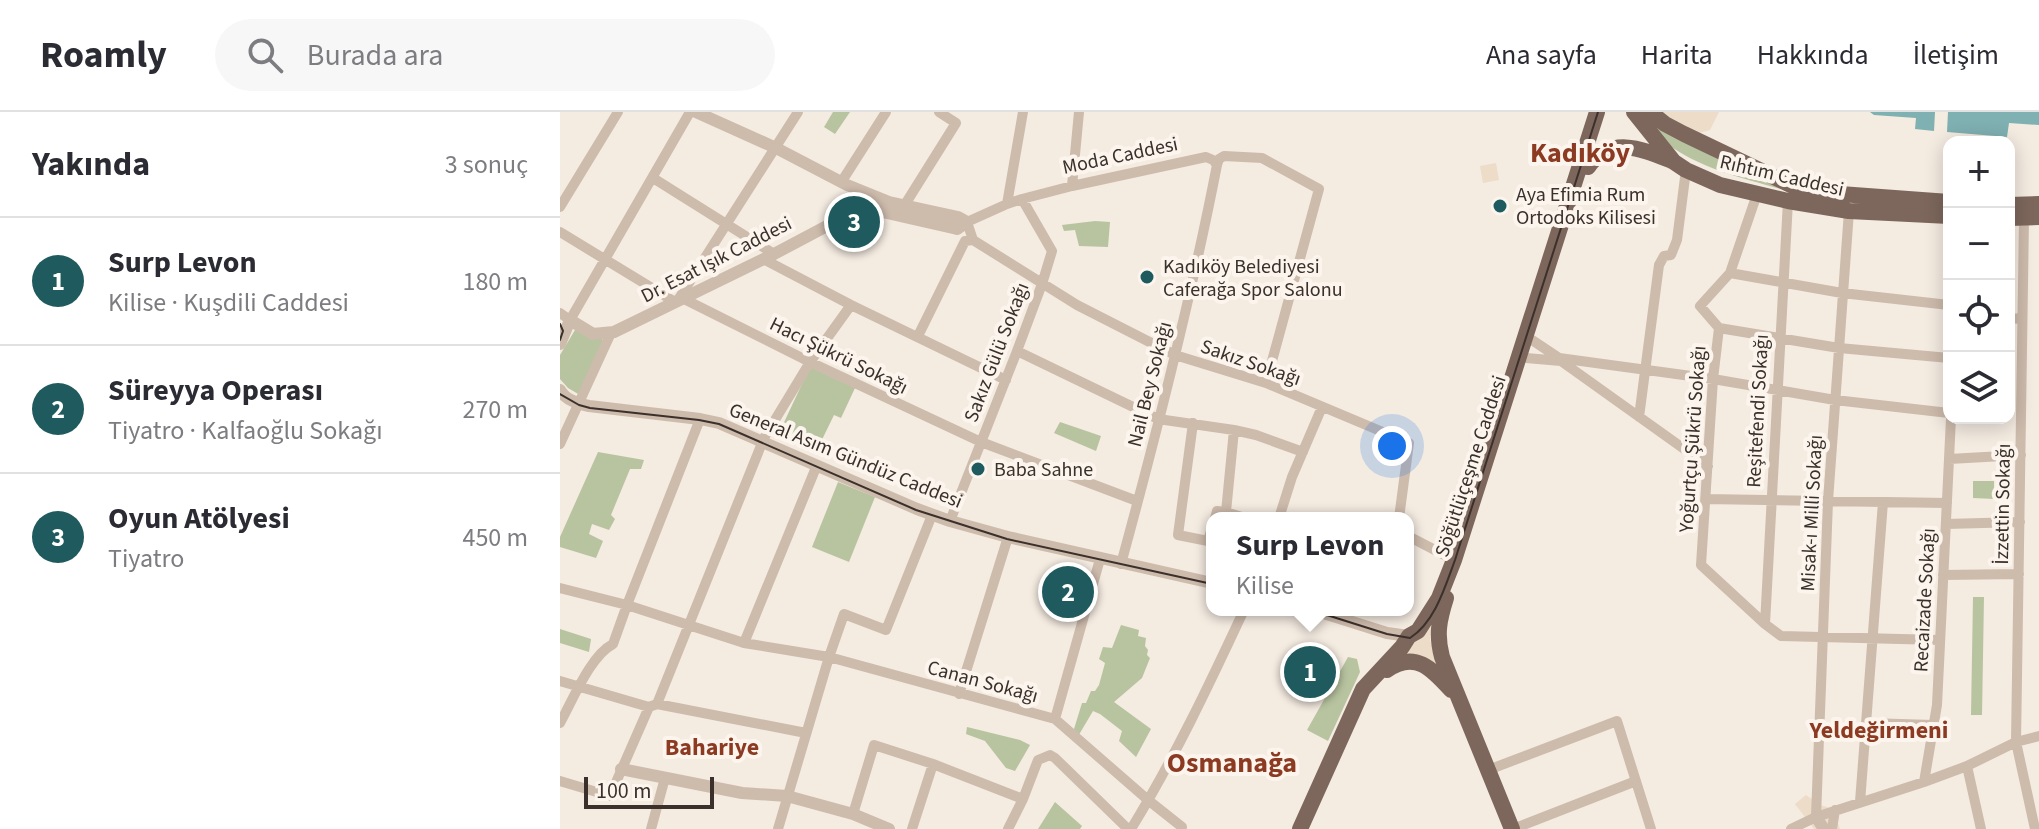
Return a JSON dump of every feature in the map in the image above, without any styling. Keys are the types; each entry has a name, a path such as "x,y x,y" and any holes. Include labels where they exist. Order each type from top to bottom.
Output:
{"main road":[{"name":"Söğütlüçeşme Caddesi","path":"1363,689 1409,636 1418,631 1439,598 1454,560 1597,112"},
{"name":"Söğütlüçeşme Caddesi","path":"1513,829 1457,697 1437,639 1440,621 1605,112"},
{"name":"Rıhtım Caddesi","path":"1634,112 1680,166 1720,185 1849,211 1943,216"},
{"name":"Rıhtım Caddesi","path":"1650,112 1684,134 1797,188 1813,192 1943,202"},
{"path":"1588,167 1602,153 1624,147 1639,148 1680,166"},
{"path":"2015,205 2039,204"},
{"path":"1300,829 1363,689 1402,661 1415,662 1437,674 1457,697"}],"street":[{"path":"560,207 618,112"},
{"path":"560,444 611,333 593,334 563,327 693,112 889,202 958,217 969,241 918,336"},
{"path":"678,300 798,112"},
{"path":"844,183 886,112"},
{"path":"904,206 956,123 939,112"},
{"path":"1007,204 1023,112"},
{"path":"1072,186 1078,113"},
{"name":"Moda Caddesi","path":"1217,165 1224,156 1262,158 1319,189 1266,383"},
{"name":"Moda Caddesi","path":"962,225 1007,204 1072,186 1206,157 1217,165"},
{"name":"Nail Bey Sokağı","path":"1121,564 1202,243 1217,165"},
{"path":"1639,417 1659,265 1664,256 1671,255 1677,240 1680,166"},
{"path":"653,178 726,224 768,256 851,305 1006,380"},
{"path":"844,183 881,211 962,225"},
{"name":"Yoğurtçu Şükrü Sokağı","path":"1757,194 1730,273 1700,306 1719,328 1701,565 1765,624"},
{"name":"Sakız Gülü Sokağı","path":"950,521 1017,351 1052,251 1022,199"},
{"name":"Reşitefendi Sokağı","path":"1765,624 1788,201"},
{"name":"Dr. Esat Işık Caddesi","path":"611,333 859,209 881,211"},
{"name":"Misak-ı Milli Sokağı","path":"1816,817 1828,501 1849,211"},
{"name":"İzzettin Sokağı","path":"2024,218 2016,742 2035,829"},
{"name":"Hacı Şükrü Sokağı","path":"560,232 678,300 981,442 1137,501"},
{"name":"Sakız Sokağı","path":"969,241 1077,305 1175,355 1266,383 1409,443 1400,512"},
{"path":"1730,273 1842,293 1943,304"},
{"path":"560,781 610,796 688,626 763,441 810,362 851,305"},
{"path":"2015,318 2022,319"},
{"path":"1719,328 1839,348 1943,357"},
{"path":"1532,340 1559,358 1943,414"},
{"path":"1017,351 1158,419 1256,435 1303,452"},
{"path":"1526,358 1561,361 1708,466"},
{"path":"2015,386 2021,386"},
{"name":"General Asım Gündüz Caddesi","path":"560,390 562,395 589,406 719,423 950,521 1206,582"},
{"path":"1281,512 1292,477 1322,407"},
{"path":"560,723 604,649 613,644 700,419"},
{"path":"1193,423 1178,535 1206,541"},
{"name":"Recaizade Sokağı","path":"1924,782 1937,705 1950,424"},
{"path":"1217,512 1226,512 1234,430"},
{"path":"1949,459 2021,455"},
{"path":"744,643 817,465"},
{"path":"1706,499 1947,503"},
{"path":"1860,802 1883,502"},
{"path":"778,829 844,614 886,630 932,515"},
{"path":"1946,524 2020,522"},
{"path":"959,694 1008,537"},
{"path":"1414,539 1454,560"},
{"path":"1055,719 1100,559"},
{"path":"1943,575 2019,574"},
{"name":"Canan Sokağı","path":"560,588 627,605 744,643 829,657 1055,719 1182,827"},
{"path":"1008,829 1038,760 1050,755 1129,829 1148,800 1208,688 1241,616"},
{"path":"1333,616 1387,633 1409,636"},
{"path":"1765,624 1781,636 1940,640"},
{"path":"560,681 653,706 806,733"},
{"path":"1488,770 1617,721 1651,829"},
{"path":"1867,723 1933,725"},
{"path":"1791,829 1835,810 1967,766 2016,742 2039,736"},
{"path":"853,814 874,745 1023,799"},
{"path":"912,829 933,764"},
{"path":"1967,766 1981,829"},
{"path":"621,769 742,793 787,796 853,814 889,829"},
{"path":"651,829 665,778"},
{"path":"1513,829 1636,781"},
{"path":"1832,829 1835,810"},
{"path":"1816,817 1824,829"}],"green space":[{"path":"833,112 850,112 835,134 824,127"},
{"path":"1642,112 1781,189 1692,159 1662,139"},
{"path":"1110,222 1108,247 1079,246 1075,230 1064,231 1062,225"},
{"path":"575,330 601,337 603,341 580,395 560,379 560,355"},
{"path":"810,367 855,388 841,418 834,415 817,450 779,433"},
{"path":"1060,422 1101,436 1096,451 1054,433"},
{"path":"598,452 644,460 641,469 630,469 611,515 615,519 609,530 592,524 589,534 603,541 596,558 560,547 560,537"},
{"path":"1973,481 1994,481 1994,499 1973,498"},
{"path":"838,482 875,497 849,562 812,547"},
{"path":"1973,597 1984,597 1982,715 1971,715"},
{"path":"1121,625 1139,630 1138,636 1146,638 1145,646 1150,658 1142,678 1114,702 1151,729 1136,757 1119,741 1122,731 1100,714 1093,711 1077,738 1074,729 1082,703 1086,703 1091,691 1099,685 1105,663 1099,659 1103,647 1112,648"},
{"path":"560,629 591,639 589,652 560,643"},
{"path":"1348,657 1357,659 1360,672 1328,741 1307,730"},
{"path":"967,727 1030,745 1015,771 1006,768 985,741 966,734"},
{"path":"1055,802 1082,826 1080,829 1038,829"}],"shaded area":[{"path":"1661,112 1719,112 1710,130 1699,133"},
{"path":"1496,163 1499,180 1483,183 1480,166"},
{"path":"1431,623 1430,640 1439,667 1398,661"},
{"path":"1806,795 1830,808 1840,829 1814,829 1795,804"}],"water":[{"path":"1870,112 1935,112 1934,131 1915,129 1916,118 1874,115"},
{"path":"1948,112 2039,112 2039,125 2009,123 2007,136 1947,132"}],"tram line":[{"path":"1330,616 1410,638 1433,613 1455,560 1598,112"},
{"path":"560,324 563,331 560,340"},
{"path":"560,394 590,408 719,424 916,510 1007,539 1206,583"}],"place":[{"name":"Aya Efimia Rum Ortodoks Kilisesi","path":"1500,206"},
{"name":"Oyun Atölyesi","path":"854,222"},
{"name":"Kadıköy Belediyesi Caferağa Spor Salonu","path":"1147,277"},
{"name":"Baba Sahne","path":"978,469"},
{"name":"Süreyya Operası","path":"1068,592"},
{"name":"Surp Levon","path":"1310,672"}],"district":[{"name":"Kadıköy","path":"1580,152"},
{"name":"Yeldeğirmeni","path":"1879,730"},
{"name":"Bahariye","path":"712,747"},
{"name":"Osmanağa","path":"1232,762"}]}
